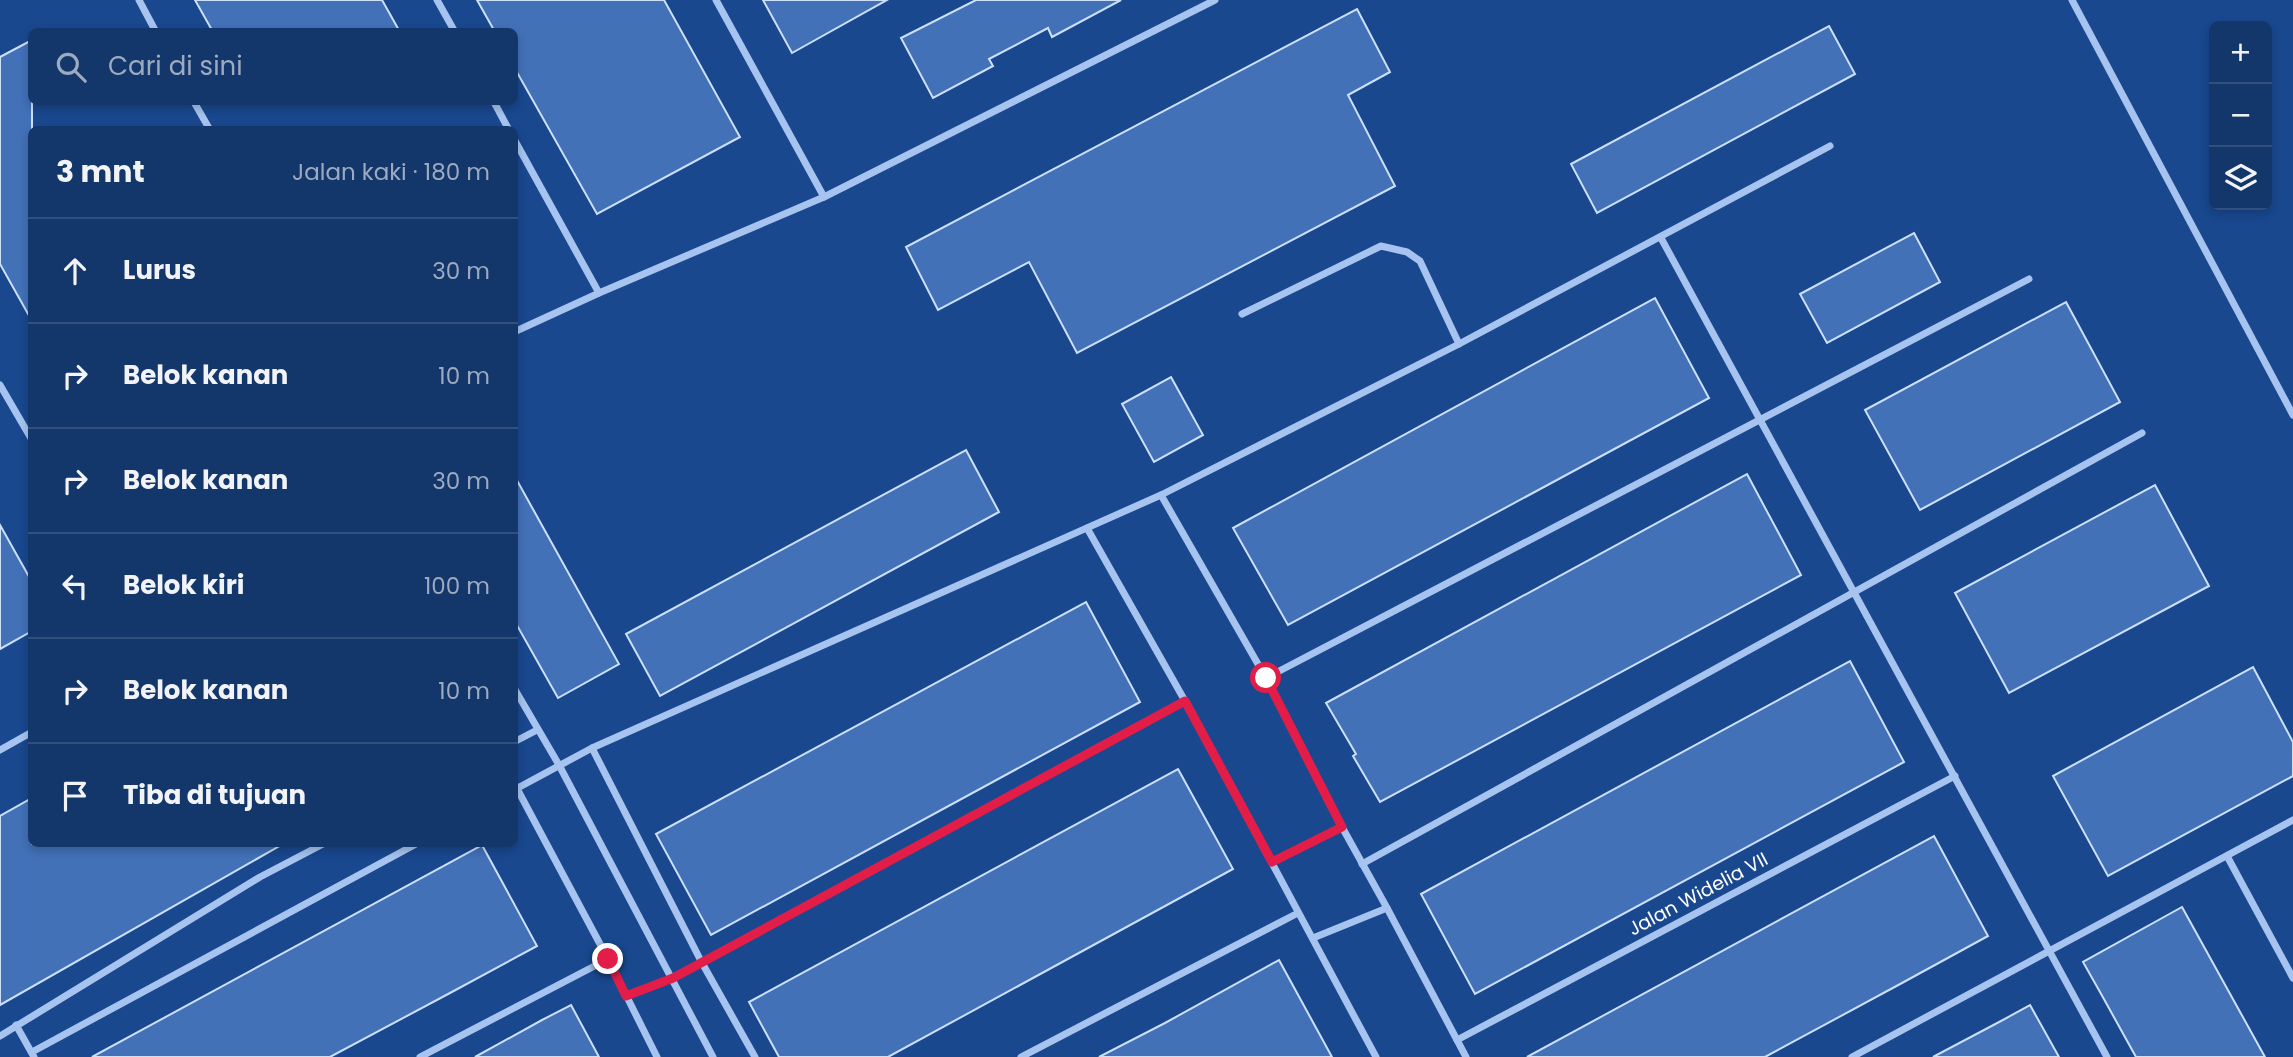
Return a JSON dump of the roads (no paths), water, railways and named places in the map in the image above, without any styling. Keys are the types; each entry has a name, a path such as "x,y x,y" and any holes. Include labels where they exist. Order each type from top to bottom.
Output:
{"street":[{"path":"139,0 154,28"},
{"path":"438,0 453,28"},
{"path":"716,0 824,197"},
{"path":"518,330 824,197 1215,0"},
{"path":"2072,0 2293,415"},
{"path":"196,105 208,126"},
{"path":"496,105 507,126"},
{"path":"518,146 599,293"},
{"path":"518,786 592,748 1161,495 1459,344 1830,146"},
{"path":"1661,237 2108,1057"},
{"path":"1242,314 1381,246 1408,253 1420,261 1459,344"},
{"path":"1266,678 2029,279"},
{"path":"0,385 28,433"},
{"path":"1362,864 2142,433"},
{"path":"1161,495 1266,678 1342,827 1466,1057"},
{"path":"1087,528 1185,701 1376,1057"},
{"path":"518,695 559,765 713,1057"},
{"path":"626,996 673,978 1185,701"},
{"path":"518,740 537,730"},
{"path":"0,750 28,734"},
{"path":"592,748 701,961 755,1057"},
{"name":"Jalan Widelia VII","path":"1457,1040 1955,776"},
{"path":"518,793 608,959 657,1057"},
{"path":"1852,1057 2293,820"},
{"path":"1272,862 1342,827"},
{"path":"0,1036 260,877 317,847"},
{"path":"16,1025 33,1054 411,847"},
{"path":"2227,856 2293,978"},
{"path":"1312,938 1387,908"},
{"path":"1021,1057 1298,913"},
{"path":"420,1057 608,959"}]}
